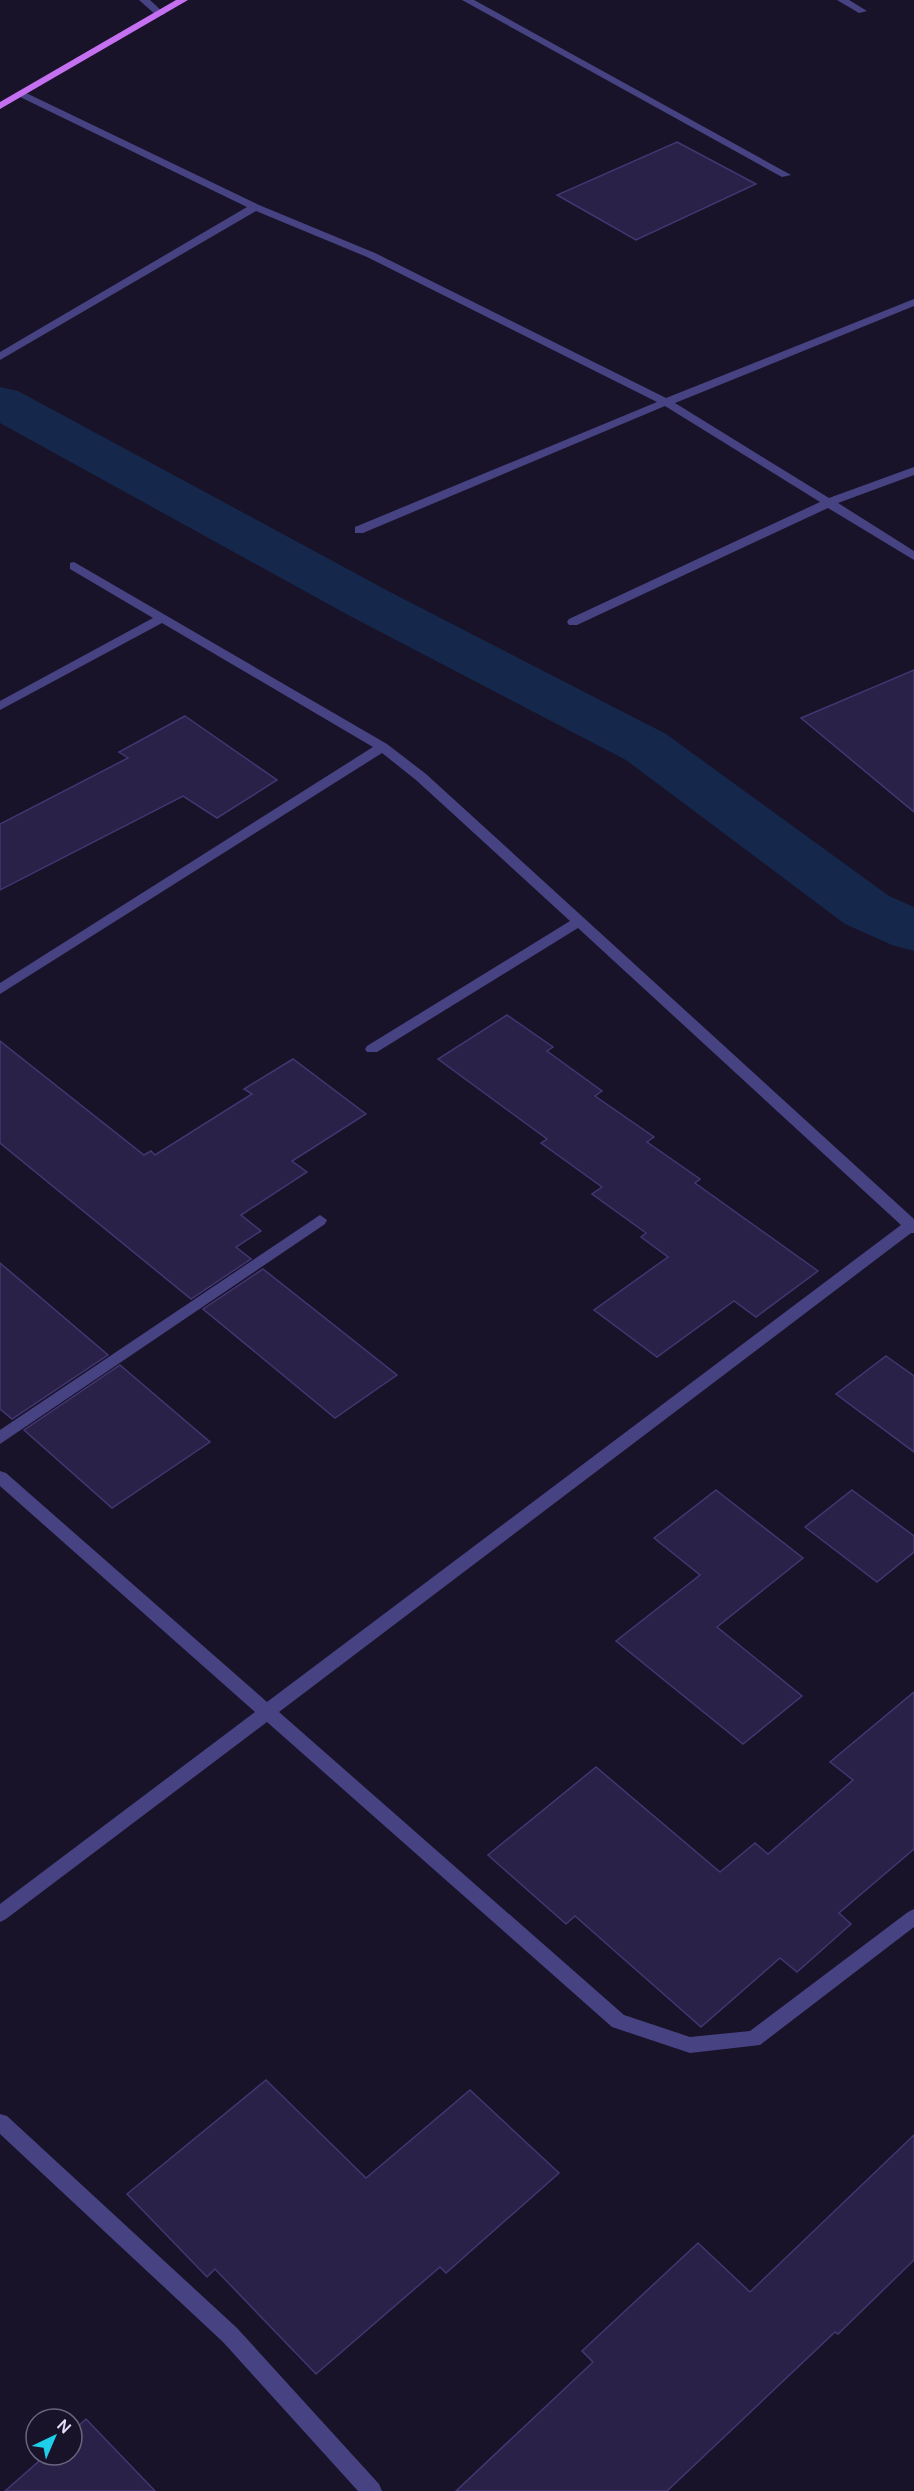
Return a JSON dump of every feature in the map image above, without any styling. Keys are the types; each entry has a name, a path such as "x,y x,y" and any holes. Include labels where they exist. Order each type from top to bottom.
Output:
{"main road":[{"path":"0,106 183,0"}],"street":[{"path":"144,0 160,14"},
{"path":"467,0 786,175"},
{"path":"842,0 862,10"},
{"path":"22,94 255,207 371,255 666,402 914,556"},
{"path":"0,357 255,207"},
{"path":"359,530 914,302"},
{"path":"573,622 828,503 914,471"},
{"path":"0,1914 265,1712 912,1227 421,777 382,747 74,566"},
{"path":"0,706 162,618"},
{"path":"0,989 382,747"},
{"path":"372,1049 579,921"},
{"path":"0,1438 320,1220"},
{"path":"0,1477 618,2021 690,2045 754,2039 914,1917"},
{"path":"0,2121 230,2335 372,2491"}],"building":[{"path":"677,142 756,184 636,240 557,195"},
{"path":"914,670 914,812 801,718"},
{"path":"185,716 277,780 217,818 183,796 0,890 0,824 128,758 119,752"},
{"path":"507,1015 553,1047 547,1051 602,1091 595,1096 654,1137 647,1142 700,1179 695,1183 818,1271 756,1317 734,1301 657,1357 594,1310 668,1257 641,1237 646,1233 592,1194 602,1187 541,1143 547,1139 438,1059"},
{"path":"0,1041 144,1155 151,1151 155,1155 252,1094 244,1089 293,1059 366,1114 292,1161 307,1172 241,1215 261,1231 236,1247 251,1259 191,1299 0,1143"},
{"path":"0,1263 108,1355 12,1419 0,1409"},
{"path":"263,1269 397,1375 335,1418 203,1309"},
{"path":"886,1356 914,1376 914,1452 836,1394"},
{"path":"120,1365 210,1442 112,1508 24,1430"},
{"path":"716,1490 803,1558 717,1627 802,1696 743,1744 616,1641 700,1575 654,1538"},
{"path":"852,1490 914,1536 914,1552 877,1582 805,1527"},
{"path":"914,1692 914,1849 839,1913 851,1924 797,1972 780,1958 701,2027 575,1916 566,1924 488,1855 596,1767 720,1872 755,1843 768,1854 853,1780 830,1762"},
{"path":"266,2080 366,2178 470,2090 559,2173 446,2273 440,2267 316,2374 215,2269 207,2277 127,2194"},
{"path":"914,2135 914,2260 838,2334 835,2332 667,2491 456,2491 593,2362 582,2351 698,2243 750,2292"},
{"path":"86,2419 155,2491 5,2491 32,2467 84,2467 84,2421"}],"waterway":[{"path":"0,402 370,604 646,747 867,910 914,931"}]}
